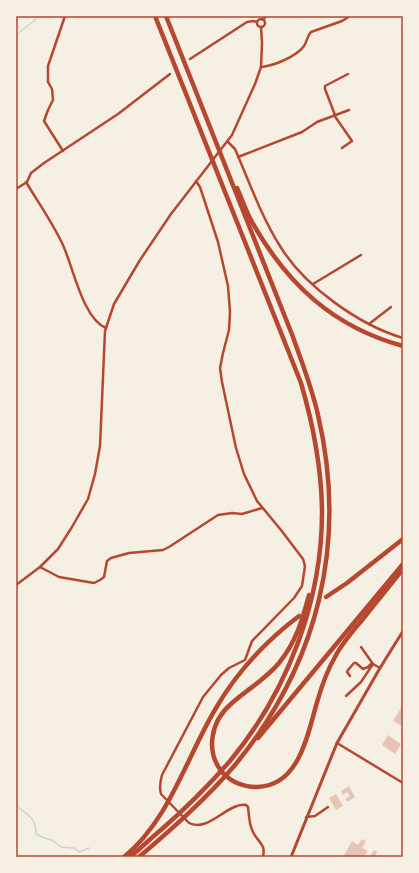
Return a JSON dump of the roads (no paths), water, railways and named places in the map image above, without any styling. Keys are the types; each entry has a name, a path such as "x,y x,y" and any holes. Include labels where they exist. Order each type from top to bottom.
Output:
{"highway":[{"path":"130,857 171,821 216,776 230,761 261,718 289,666 308,614 316,577 322,509 315,440 301,383 155,16"},
{"path":"166,16 307,376 318,414 329,478 330,508 326,567 314,621 294,674 274,711 248,749"},
{"path":"221,156 251,220 265,244 282,268 300,289 318,304 363,332 403,346"},
{"path":"326,597 347,583 403,539"},
{"path":"139,857 200,803 220,782 294,697 403,564"},
{"path":"316,577 313,582 298,634 290,648 271,672 230,705 217,723 211,742 212,752 222,771 237,783 250,787 264,786 279,781 290,771 306,741 325,678 335,656 344,642 403,569"},
{"path":"124,857 140,840 160,814 216,708 230,686 247,664 267,643 299,616"}],"street":[{"path":"63,151 44,122 53,100 52,89 48,82 48,66 65,16"},
{"path":"16,585 40,567 58,549 88,499 95,474 100,446 106,328 114,304 140,260 171,214 228,142 239,120 261,67 261,26 264,24 263,20 266,16"},
{"path":"261,67 275,64 299,51 304,46 308,35 311,32 342,21 350,16"},
{"path":"190,59 247,22 257,22 260,19 263,20"},
{"path":"257,22 258,26 261,26"},
{"path":"16,189 26,182 31,173 118,114 170,74"},
{"path":"342,148 352,141 335,115 325,86 348,74"},
{"path":"238,157 302,132 317,122 349,110"},
{"path":"228,142 235,149 267,223 280,247 296,268 338,305 369,324 403,338"},
{"path":"196,181 200,187 218,242 228,286 230,312 229,330 220,368 236,448 244,474 253,494 262,508 281,530 302,559 305,566 302,586 294,598 252,641 244,660 229,668 221,675 203,697 159,782 161,794 189,823 193,825 204,824 243,804 246,805 248,807 252,832 263,846 263,857"},
{"path":"26,182 62,243 76,282 89,309 100,325 106,328"},
{"path":"313,284 361,255"},
{"path":"369,324 391,308"},
{"path":"40,567 59,577 94,583 104,577 108,561 111,558 129,553 163,550 170,547 218,515 232,513 242,514 262,508"},
{"path":"291,857 337,743 403,631"},
{"path":"361,648 372,664 380,668"},
{"path":"350,676 347,672 354,663 363,669 372,664"},
{"path":"346,696 361,682 372,664"},
{"path":"337,743 403,783"},
{"path":"306,817 315,816 328,807"}],"waterway":[{"path":"16,35 34,21 37,16"},
{"path":"16,805 33,820 36,828 36,834 52,840 61,847 74,848 79,852 89,848"}]}
